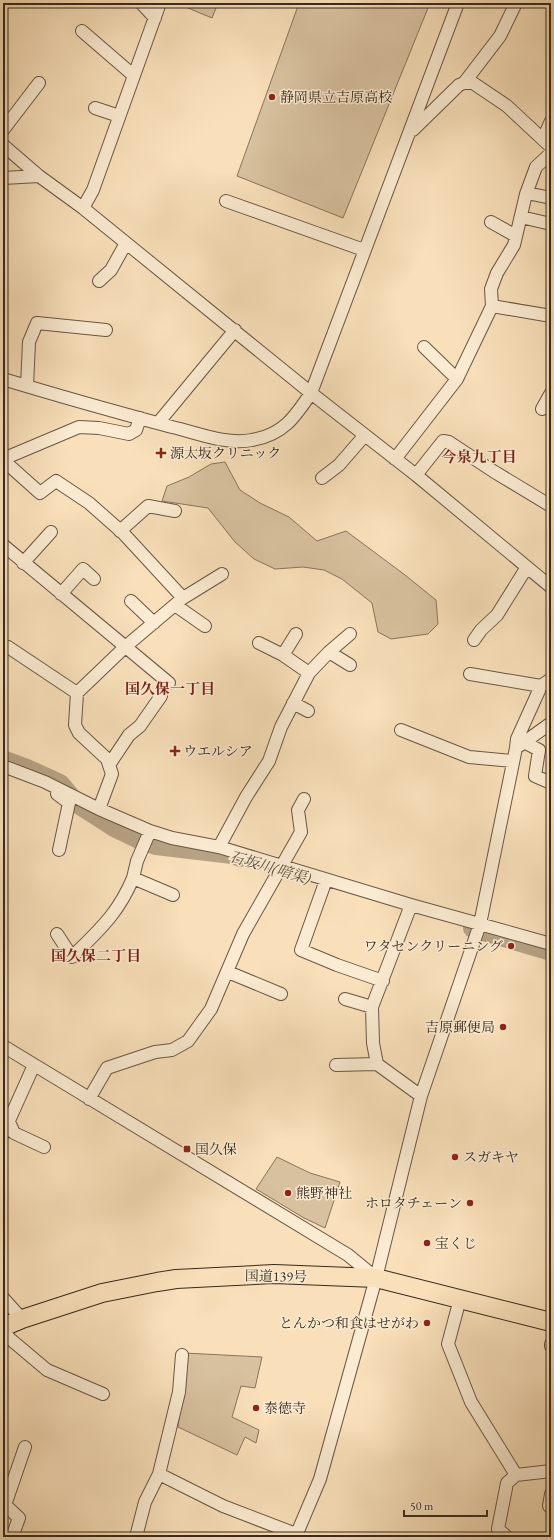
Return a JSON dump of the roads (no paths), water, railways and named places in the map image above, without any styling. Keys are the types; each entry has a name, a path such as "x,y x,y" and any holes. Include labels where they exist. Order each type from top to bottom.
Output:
{"highway":[{"name":"国道139号","path":"3,1328 22,1319 102,1293 176,1279 274,1274 376,1278 551,1322"}],"street":[{"path":"141,3 155,18"},
{"path":"83,208 93,190 160,3"},
{"path":"3,379 231,442 252,440 277,432 296,417 311,393 458,3"},
{"path":"464,83 500,36 516,3"},
{"path":"82,31 133,75"},
{"path":"3,130 40,83"},
{"path":"410,132 459,85 464,83 473,83 507,106 547,143"},
{"path":"95,108 119,116"},
{"path":"547,143 551,121"},
{"path":"3,145 39,176 83,208 311,393 416,475 551,587"},
{"path":"395,459 458,379 492,306 491,288 497,273 514,245 527,193 536,167 551,153"},
{"path":"3,178 39,176"},
{"path":"527,193 551,198"},
{"path":"226,201 364,250"},
{"path":"521,217 551,224"},
{"path":"491,222 516,236"},
{"path":"99,281 111,270 126,243"},
{"path":"492,306 551,316"},
{"path":"27,386 29,342 37,323 106,330"},
{"path":"158,423 235,330"},
{"path":"424,347 458,379"},
{"path":"542,409 551,393"},
{"path":"140,418 136,430 129,434 99,428 79,427 3,460 40,493 56,481 89,503 120,531 179,601 205,626"},
{"path":"322,478 339,465 365,435"},
{"path":"416,475 443,441 449,442 551,506"},
{"path":"120,531 148,506 174,511"},
{"path":"24,563 51,532"},
{"path":"3,545 169,683"},
{"path":"474,640 481,630 497,615 527,567"},
{"path":"61,594 83,569 94,579"},
{"path":"99,809 112,774 107,759 79,733 75,725 77,693 125,647 179,601 222,574"},
{"path":"131,601 154,623"},
{"path":"283,655 296,634"},
{"path":"219,847 246,797 269,761 281,727 309,673 329,652 350,634"},
{"path":"259,643 283,655 309,673"},
{"path":"8,647 77,693"},
{"path":"329,652 350,665"},
{"path":"470,674 546,682 517,739 520,745 539,750 535,776 551,783"},
{"path":"109,765 129,735 140,726 161,696"},
{"path":"293,703 308,711"},
{"path":"159,1474 223,1506 295,1536 320,1479 376,1278 421,1096 479,929 513,761 520,745 551,723"},
{"path":"401,730 469,757 513,761"},
{"path":"3,766 45,782 60,793 69,804 59,850"},
{"path":"60,793 75,797 150,831 172,838 219,847 280,871 479,929 551,944"},
{"path":"89,1099 107,1068 155,1052 172,1050 188,1041 212,1009 243,934 301,832 298,810 304,799"},
{"path":"56,934 72,957 113,915 125,896 133,878 137,861 150,831"},
{"path":"133,878 173,895"},
{"path":"325,883 301,950 337,965 383,981"},
{"path":"377,1064 372,1007 409,909"},
{"path":"228,972 281,994"},
{"path":"345,999 372,1007"},
{"path":"3,1046 348,1255 376,1278"},
{"path":"336,1065 377,1064 421,1096"},
{"path":"3,1134 34,1065"},
{"path":"8,1122 14,1133 44,1147"},
{"path":"3,1298 22,1319"},
{"path":"460,1299 448,1344 471,1402 516,1475"},
{"path":"3,1328 9,1338 47,1370 103,1394"},
{"path":"137,1537 145,1502 159,1474 179,1392 182,1355"},
{"path":"12,1537 19,1518 6,1504 25,1447"},
{"path":"507,1537 498,1529 507,1483 516,1475 551,1471"}],"waterway":[{"name":"石坂川(暗渠)","path":"3,760 60,784 74,801 116,828 137,838 156,845 232,854 240,857"},
{"name":"石坂川(暗渠)","path":"473,928 551,951"}],"place":[{"name":"静岡県立吉原高校","path":"272,97"},
{"name":"源太坂クリニック","path":"161,453"},
{"name":"ウエルシア","path":"175,751"},
{"name":"ワタセンクリーニング","path":"511,946"},
{"name":"吉原郵便局","path":"503,1027"},
{"name":"国久保","path":"187,1149"},
{"name":"スガキヤ","path":"455,1157"},
{"name":"熊野神社","path":"288,1193"},
{"name":"ホロタチェーン","path":"470,1203"},
{"name":"宝くじ","path":"427,1243"},
{"name":"とんかつ和食はせがわ","path":"427,1323"},
{"name":"泰徳寺","path":"256,1408"}],"district":[{"name":"今泉九丁目","path":"479,456"},
{"name":"国久保一丁目","path":"170,688"},
{"name":"国久保二丁目","path":"96,955"}]}
